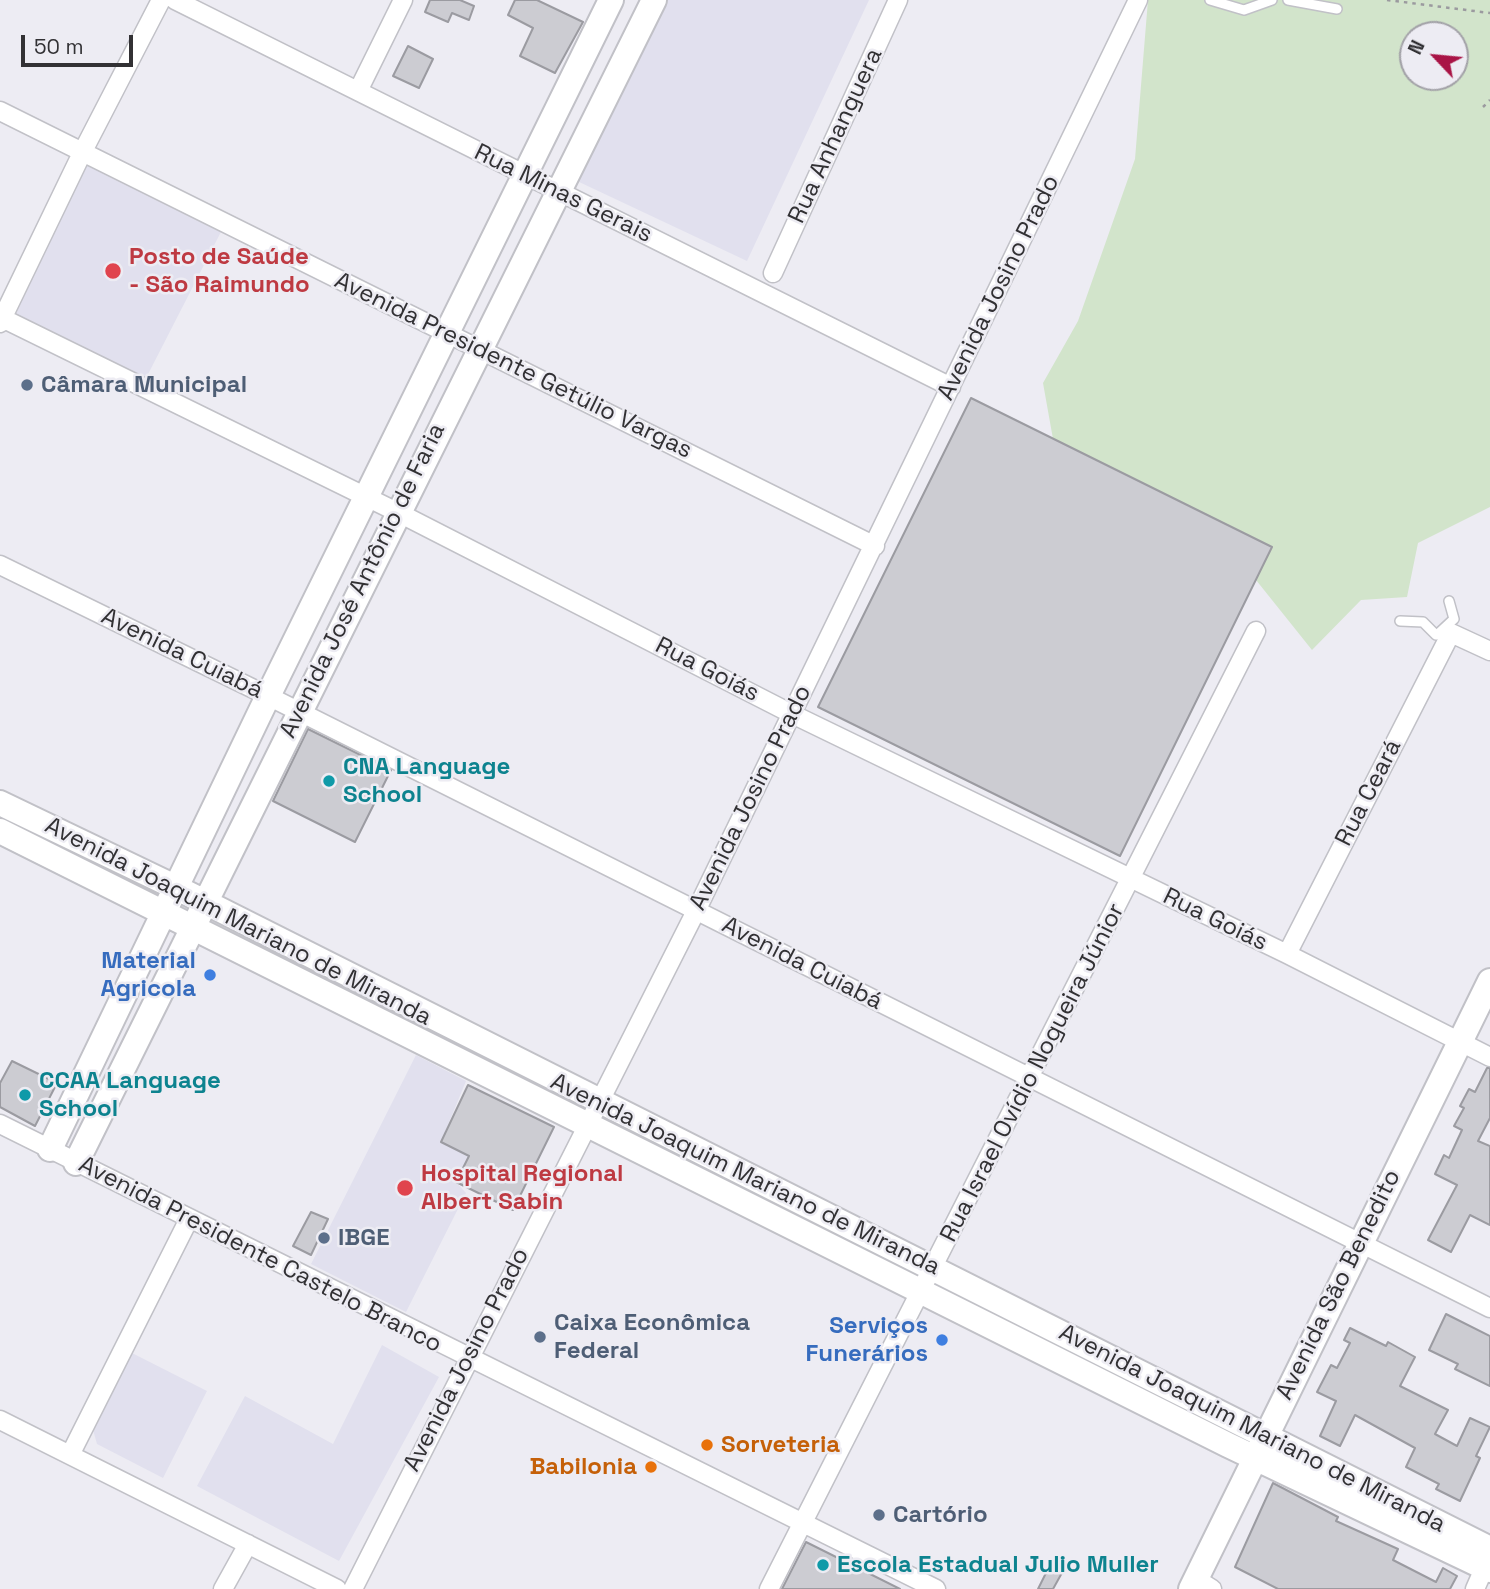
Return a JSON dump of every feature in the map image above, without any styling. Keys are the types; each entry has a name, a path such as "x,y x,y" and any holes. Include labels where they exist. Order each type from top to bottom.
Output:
{"street":[{"path":"1,319 161,0"},
{"name":"Rua Minas Gerais","path":"175,0 951,387"},
{"path":"358,91 403,0"},
{"name":"Avenida José Antônio de Faria","path":"50,1149 268,696 611,0"},
{"name":"Avenida José Antônio de Faria","path":"76,1163 397,512 654,0"},
{"name":"Rua Anhanguera","path":"773,273 898,0"},
{"name":"Avenida Josino Prado","path":"353,1589 585,1125 696,911 875,547 1138,0"},
{"name":"Avenida Presidente Getúlio Vargas","path":"0,111 875,547"},
{"name":"Rua Goiás","path":"1,319 367,497 792,714 1287,954 1490,1057"},
{"name":"Avenida Cuiabá","path":"0,565 268,696 1490,1308"},
{"name":"Rua Israel Ovídio Nogueira Júnior","path":"769,1589 1256,631"},
{"path":"1443,634 1490,651"},
{"name":"Rua Ceará","path":"1287,954 1443,634"},
{"name":"Avenida Joaquim Mariano de Miranda","path":"0,803 177,888 203,904 597,1102 928,1280 1100,1380 1255,1458 1486,1566"},
{"name":"Avenida Joaquim Mariano de Miranda","path":"0,831 585,1125 928,1280 1111,1357 1266,1434 1486,1566"},
{"name":"Avenida São Benedito","path":"1200,1586 1266,1434 1490,981"},
{"path":"451,1058 462,1034"},
{"name":"Avenida Presidente Castelo Branco","path":"0,1125 468,1359 804,1521 936,1589"},
{"path":"70,1455 189,1219"},
{"path":"1100,1380 1111,1357"},
{"path":"0,1420 337,1589"},
{"path":"223,1589 248,1544"}],"lane":[{"path":"1210,0 1244,10 1272,0"},
{"path":"1288,0 1337,9"},
{"path":"1400,621 1423,622 1443,634 1454,619 1449,601"}],"path":[{"path":"1387,0 1490,13"},
{"path":"1483,107 1490,100"}],"shaded area":[{"path":"662,0 869,0 747,261 577,181"},
{"name":"Posto de Saúde - São Raimundo","path":"83,151 225,224 142,386 3,318"},
{"name":"Hospital Regional Albert Sabin","path":"416,1055 466,1081 441,1142 469,1156 456,1182 466,1193 406,1312 311,1264"},
{"path":"382,1345 439,1377 339,1561 197,1486 245,1396 333,1444"},
{"path":"132,1353 207,1391 163,1478 97,1444 93,1430"}],"green space":[{"path":"1148,0 1490,0 1490,507 1418,543 1407,597 1361,600 1312,650 1256,580 1272,547 1053,439 1043,383 1078,321 1135,159"}],"building":[{"path":"430,0 460,0 474,6 469,20 452,13 448,22 425,12"},
{"path":"515,0 537,0 583,22 555,73 520,56 533,28 508,15"},
{"path":"408,46 433,59 419,88 393,76"},
{"path":"971,398 1272,547 1120,856 818,707"},
{"name":"CNA Language School","path":"308,729 391,770 355,842 273,801"},
{"name":"CCAA Language School","path":"12,1061 57,1083 35,1126 0,1107 0,1083"},
{"path":"1487,1068 1490,1068 1490,1118 1478,1141 1490,1146 1490,1225 1470,1215 1451,1252 1428,1240 1457,1185 1435,1174 1444,1155 1449,1158 1462,1130 1454,1126 1464,1108 1460,1106 1469,1089 1475,1092"},
{"path":"468,1085 554,1127 513,1210 456,1182 469,1156 441,1142"},
{"path":"311,1212 328,1219 311,1255 293,1246"},
{"path":"1446,1314 1490,1336 1490,1386 1455,1369 1458,1364 1429,1350"},
{"path":"1350,1328 1386,1346 1388,1342 1415,1357 1400,1386 1448,1410 1435,1434 1457,1446 1470,1418 1490,1427 1476,1456 1480,1458 1460,1501 1436,1489 1439,1484 1406,1467 1415,1448 1355,1415 1340,1446 1320,1436 1336,1401 1317,1392 1331,1365 1337,1368 1350,1343 1344,1340"},
{"path":"1273,1483 1338,1517 1336,1521 1398,1549 1393,1560 1436,1582 1443,1568 1457,1576 1450,1589 1278,1589 1235,1567"},
{"name":"Escola Estadual Julio Muller","path":"806,1542 900,1589 782,1589"},
{"path":"1050,1565 1063,1571 1053,1589 1038,1589"}],"place":[{"name":"Posto de Saúde - São Raimundo","path":"113,271"},
{"name":"Câmara Municipal","path":"27,385"},
{"name":"CNA Language School","path":"329,781"},
{"name":"Material Agricola","path":"210,975"},
{"name":"CCAA Language School","path":"25,1095"},
{"name":"Hospital Regional Albert Sabin","path":"405,1188"},
{"name":"IBGE","path":"324,1238"},
{"name":"Caixa Econômica Federal","path":"540,1337"},
{"name":"Serviços Funerários","path":"942,1340"},
{"name":"Sorveteria","path":"707,1445"},
{"name":"Babilonia","path":"651,1467"},
{"name":"Cartório","path":"879,1515"},
{"name":"Escola Estadual Julio Muller","path":"823,1565"}]}
